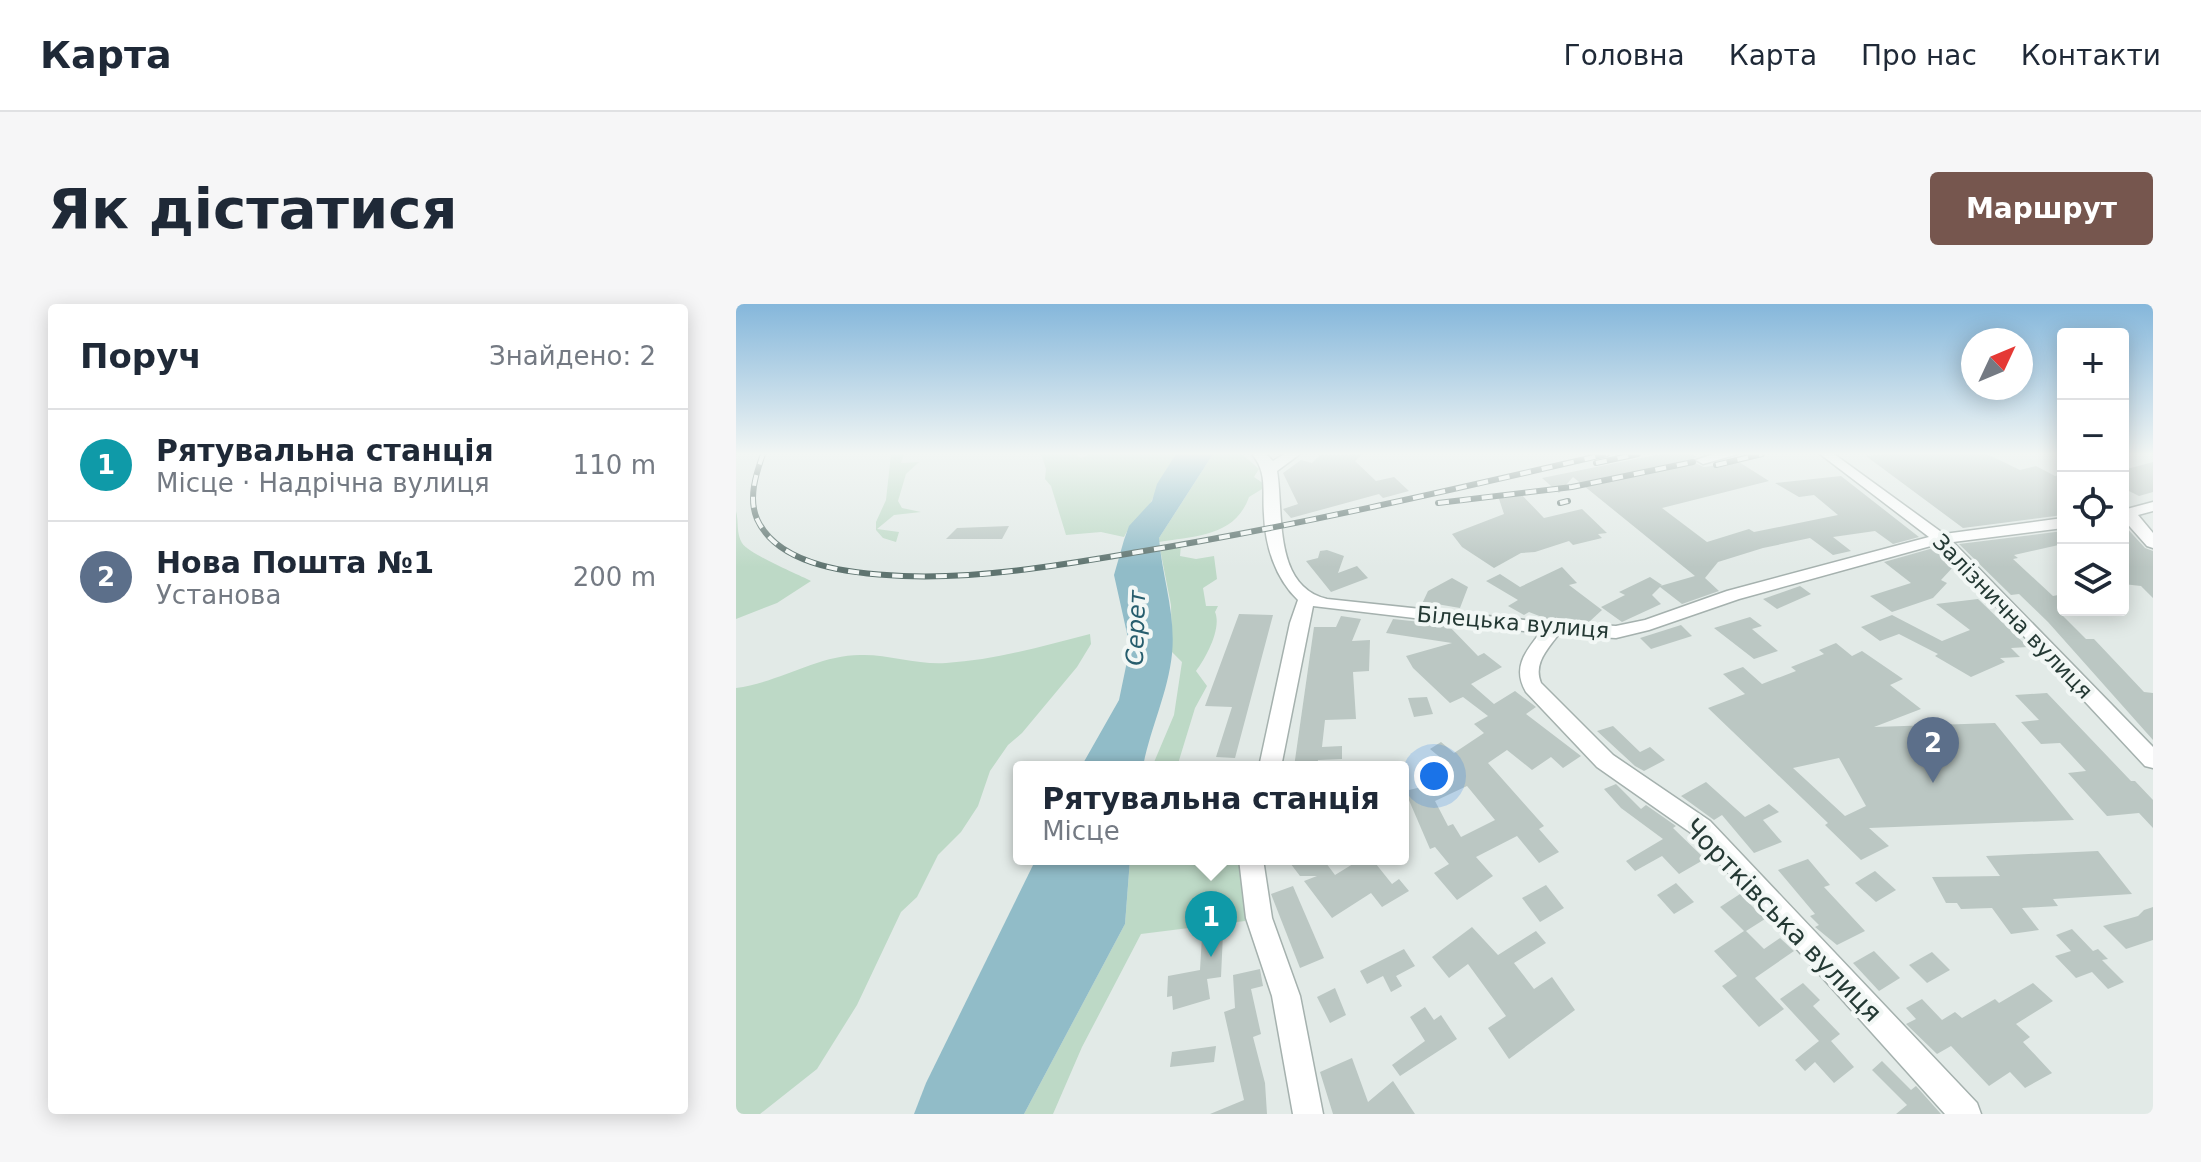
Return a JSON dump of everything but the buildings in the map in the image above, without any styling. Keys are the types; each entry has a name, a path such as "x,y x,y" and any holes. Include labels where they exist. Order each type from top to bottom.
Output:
{"street":[{"path":"1271,492 1271,514 1288,574 1307,599 1299,623 1271,761"},
{"name":"Залізнична вулиця","path":"1877,492 1941,539 2153,760"},
{"path":"2129,513 2153,506"},
{"path":"2129,517 2153,543"},
{"name":"Білецька вулиця","path":"1307,599 1327,604 1603,633 1638,628 1806,573 1941,539 2057,524"},
{"name":"Чортківська вулиця","path":"1553,629 1527,668 1527,678 1533,687 1605,761 1702,828 1962,1112"},
{"path":"1252,865 1259,918 1286,996 1308,1114"}],"green space":[{"path":"887,492 901,492 898,501 902,508 921,512 894,515 877,529 899,532 896,542 883,538 876,530 876,522"},
{"path":"1053,492 1155,492 1124,537 1101,532 1066,535"},
{"path":"1189,492 1258,492 1249,497 1243,510 1224,527 1199,536 1159,542"},
{"path":"736,511 739,535 746,548 811,581 777,603 736,619"},
{"path":"1181,545 1180,556 1196,559 1214,556 1217,579 1203,588 1206,606 1218,606 1215,634 1196,671 1207,686 1195,708 1179,761 1155,761 1174,715 1182,662 1172,652 1171,605 1160,549"},
{"path":"1090,634 1091,644 1077,667 1022,733 1008,745 990,771 978,806 961,832 938,855 917,897 901,912 857,1005 817,1069 760,1114 736,1114 736,688 844,656 871,655 935,663 964,661 1019,652"},
{"path":"1130,865 1245,865 1245,921 1141,934 1082,1047 1053,1114 1024,1114 1125,924"}],"water":[{"name":"Серет","path":"1155,492 1189,492 1159,538 1173,639 1167,683 1144,761 1084,761 1119,700 1130,647 1114,575 1129,526 1152,501"},
{"path":"1033,865 1130,865 1125,924 1024,1114 914,1114 926,1083"}],"railway":[{"path":"754,492 754,511 768,535 801,558 842,570 933,576 1080,562 1256,531 1440,492"},
{"path":"1438,503 1532,492"},
{"path":"1560,503 1568,501"}],"place":[{"name":"Нова Пошта №1","path":"1933,783"},
{"name":"Рятувальна станція","path":"1211,957"}]}
